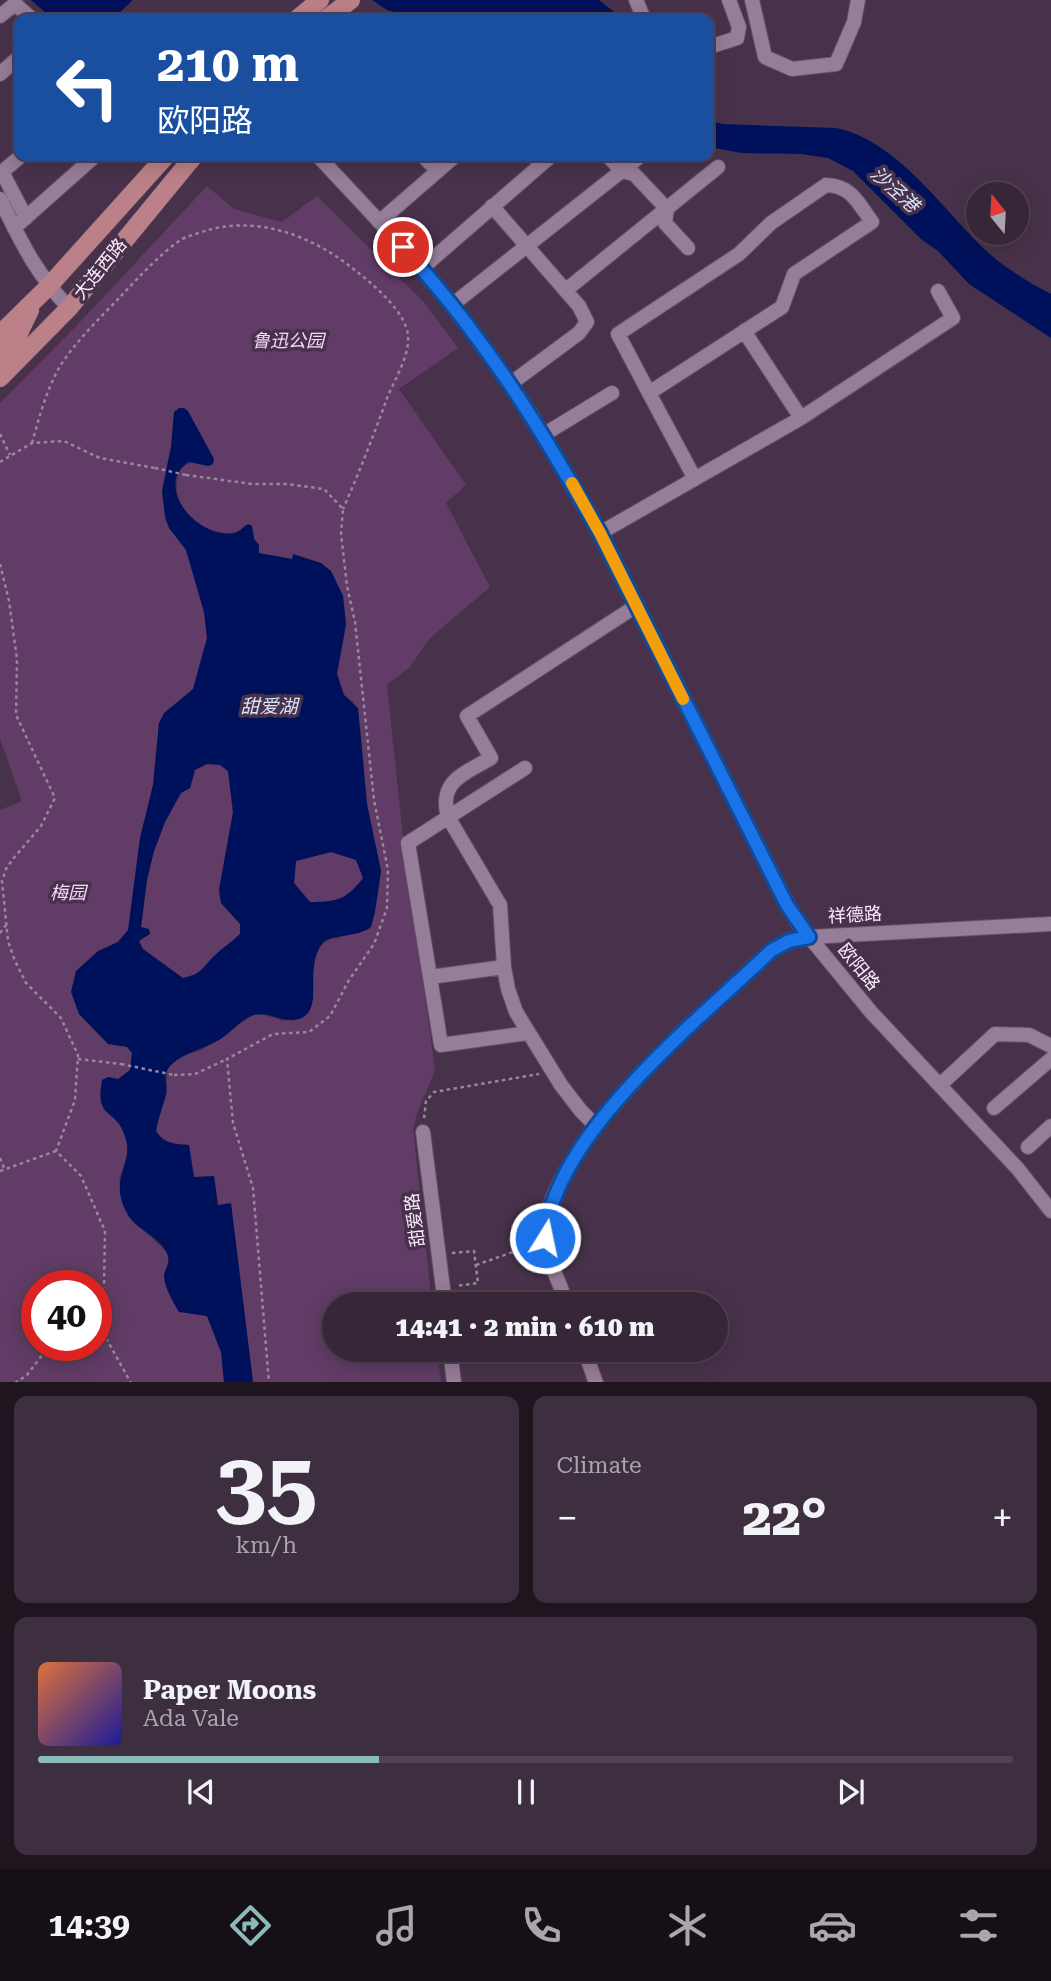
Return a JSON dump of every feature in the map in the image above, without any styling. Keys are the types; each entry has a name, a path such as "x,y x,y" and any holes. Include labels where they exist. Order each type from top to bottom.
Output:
{"main road":[{"path":"304,14 320,0"},
{"path":"332,14 348,2"},
{"name":"大连西路","path":"0,334 48,286 161,161"},
{"name":"大连西路","path":"0,378 69,308 190,161"},
{"path":"0,357 18,335 34,301"}],"street":[{"path":"714,45 737,38 739,27 729,0"},
{"path":"752,0 765,57 792,69 836,64 854,22 858,0"},
{"path":"0,16 15,4 26,14"},
{"path":"0,74 14,61"},
{"path":"15,161 2,172 26,218"},
{"path":"14,228 78,161"},
{"name":"欧阳路","path":"323,161 452,305 510,384 543,435 600,533 787,905 809,937 871,1012 1018,1169 1051,1211"},
{"path":"428,161 438,171"},
{"path":"379,222 450,161"},
{"path":"421,268 545,161"},
{"path":"613,161 622,171 634,174 667,209"},
{"path":"452,305 634,161"},
{"path":"566,290 718,167"},
{"path":"649,393 782,307 794,274 872,222 848,190 840,185 826,185 771,223 739,254 618,334 649,393 695,479"},
{"path":"0,199 31,262 48,286 69,308"},
{"path":"492,206 566,290 587,322 579,333 510,384"},
{"path":"667,209 665,223 688,248"},
{"path":"600,533 801,418 953,318 938,291"},
{"path":"744,331 801,418"},
{"path":"543,435 612,393"},
{"path":"596,1126 580,1111 528,1033 508,989 503,967 500,905 448,817 444,802 452,782 491,758 467,716 636,606"},
{"path":"525,768 408,843 441,1045 528,1033"},
{"name":"祥德路","path":"563,1292 545,1238 546,1223 555,1192 566,1169 596,1126 675,1041 772,950 789,941 809,937 1051,924"},
{"path":"430,977 503,967"},
{"path":"940,1086 995,1034 1029,1035 1051,1046"},
{"path":"994,1108 1051,1059"},
{"path":"1028,1147 1051,1126"},
{"name":"甜爱路","path":"423,1132 443,1292"},
{"path":"452,1362 454,1382"},
{"path":"589,1362 596,1382"}],"path":[{"path":"32,443 41,410 59,368 108,309 143,273 181,240 219,226 249,225 278,230 340,257 362,275 401,316 408,335 402,365 342,509 341,534 347,586 355,622 374,800 388,870 387,908 374,944 349,980 330,1016 309,1032 273,1034 195,1074 174,1075 121,1064 78,1059"},
{"path":"0,434 10,455"},
{"path":"0,462 32,443 64,441 100,458 186,475 252,484 286,484 324,489 342,509"},
{"path":"0,564 9,601 16,659 16,715 54,798 41,826 13,859 1,880 11,951 26,983 61,1018 78,1059 75,1100 57,1151"},
{"path":"0,933 6,925"},
{"path":"227,1059 233,1123 253,1188 269,1382"},
{"path":"423,1132 426,1101 435,1092 553,1072"},
{"path":"0,1158 2,1170 57,1151"},
{"path":"57,1151 81,1176 105,1231 104,1270"},
{"path":"476,1265 536,1244"},
{"path":"438,1255 474,1251 478,1283 443,1287"},
{"path":"112,1348 131,1382"},
{"path":"15,1382 27,1375 38,1361"}],"green space":[{"name":"鲁迅公园","path":"207,186 234,209 282,222 317,196 424,302 458,348 399,389 466,485 446,503 490,587 429,639 410,667 387,685 402,828 435,1070 413,1129 431,1292 322,1292 322,1362 439,1362 441,1382 253,1382 231,1204 218,1205 194,1177 189,1145 166,1141 156,1131 167,1085 167,1070 172,1063 187,1054 202,1050 253,1015 264,1015 283,1021 303,1018 314,998 313,963 319,947 330,938 338,939 377,898 381,871 367,804 360,725 353,701 344,695 337,674 346,624 343,596 331,571 321,563 293,555 292,559 259,553 251,526 245,525 237,532 224,533 208,529 190,517 179,500 178,478 182,466 194,462 210,451 174,412 171,447 162,491 186,550 204,612 207,638 193,689 159,723 153,785 140,838 128,931 118,942 98,951 127,1047 132,1053 130,1070 118,1079 108,1077 103,1109 118,1121 127,1141 127,1154 119,1180 128,1216 167,1252 169,1263 192,1313 207,1316 221,1352 224,1382 0,1382 0,810 22,801 0,739 0,403"},
{"path":"207,764 220,765 228,771 233,812 219,890 221,903 241,924 240,934 201,970 182,978 143,949 139,941 142,938 147,880 165,822 181,793 190,788 195,770"},
{"path":"331,852 357,860 363,878 341,898 310,902 294,883 296,861"}],"water":[{"path":"31,0 133,0 116,14 46,13"},
{"path":"372,0 599,0 617,14 400,14 387,10"},
{"name":"沙泾港","path":"714,122 836,128 877,145 915,176 966,230 966,245 980,245 1014,272 1051,294 1051,338 969,284 853,171 828,158 801,154 741,153 714,148"},
{"name":"甜爱湖","path":"179,408 188,411 214,459 213,464 208,466 189,462 179,472 175,484 177,496 194,520 220,533 234,533 248,524 252,526 259,553 292,559 293,554 321,563 331,571 343,596 346,624 337,674 344,695 358,708 367,804 381,871 371,927 326,941 317,953 312,1002 306,1015 293,1020 261,1014 249,1017 219,1040 174,1062 166,1074 166,1092 156,1131 166,1141 189,1145 194,1177 214,1176 218,1205 231,1203 253,1382 224,1382 221,1352 207,1316 179,1312 165,1281 168,1256 165,1249 127,1213 120,1190 126,1140 118,1122 104,1109 100,1094 102,1080 108,1077 118,1079 130,1070 132,1053 127,1047 108,1044 79,1014 71,992 76,971 98,951 118,942 128,930 140,838 153,785 159,723 164,713 193,689 207,638 204,612 186,550 169,528 165,517 162,491 171,447 174,412","holes":["207,764 220,765 228,771 233,812 219,890 221,903 240,924 240,934 198,973 183,978 143,949 139,941 150,934 149,929 141,927 147,880 165,822 181,793 190,788 195,770","331,852 356,860 363,878 340,898 310,902 294,883 296,861"]}],"slow traffic":[{"path":"572,483 683,699"}],"route":[{"path":"403,247 487,351 532,416 566,473 600,533 787,905 809,937 780,944 772,950 675,1041 608,1112 566,1169 555,1192 546,1223 545,1238"}],"park label":[{"name":"梅园","path":"68,893"}]}
